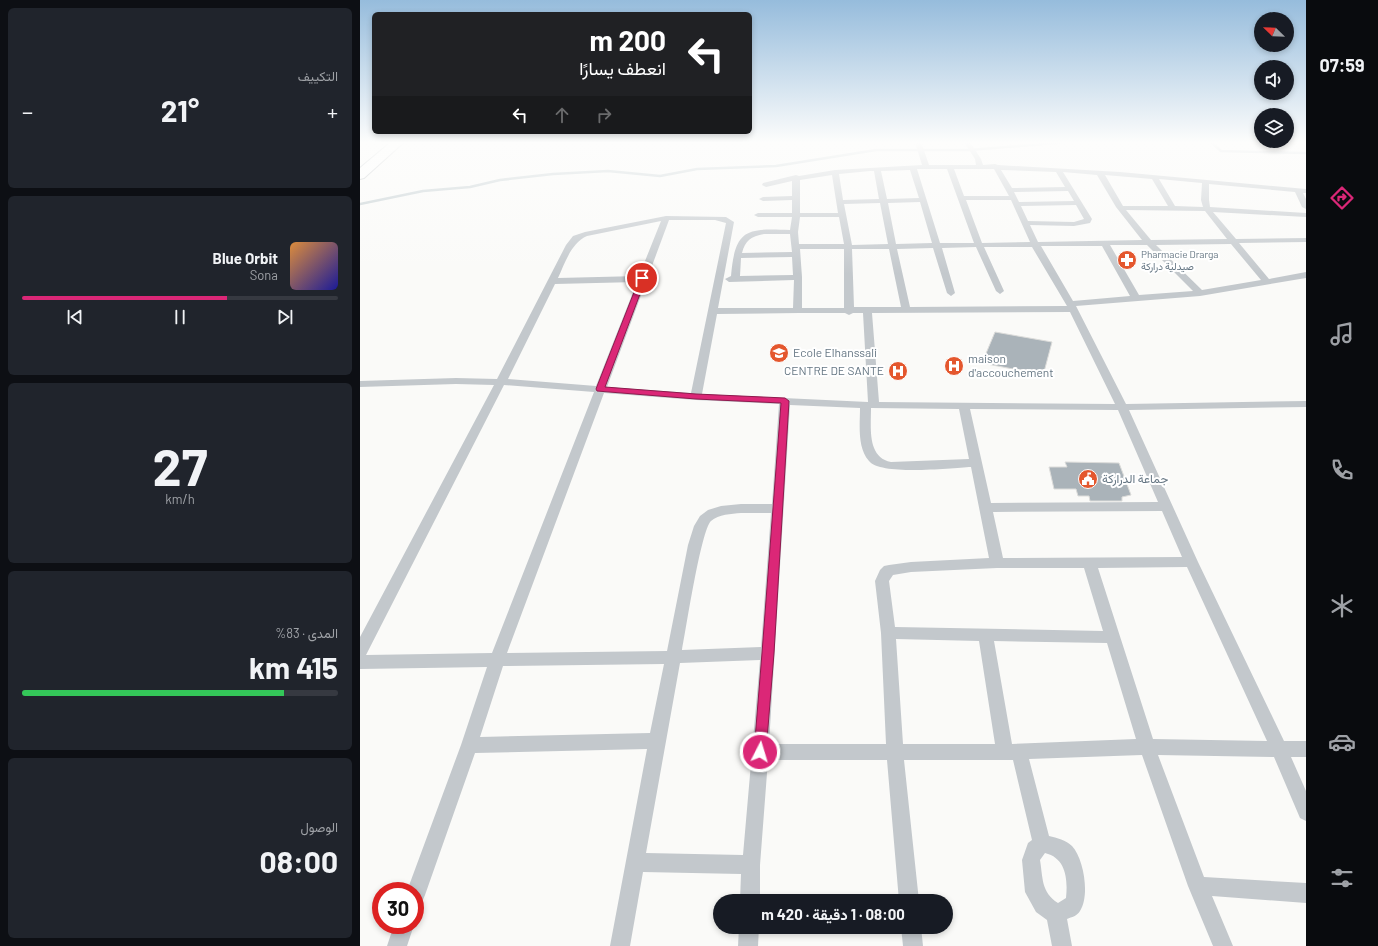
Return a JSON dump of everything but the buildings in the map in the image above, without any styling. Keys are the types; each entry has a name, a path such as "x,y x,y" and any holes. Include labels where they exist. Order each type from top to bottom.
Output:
{"street":[{"path":"796,186 796,215 794,232 798,277 797,312"},
{"path":"838,186 848,247 849,312"},
{"path":"881,186 906,311"},
{"path":"919,186 951,293"},
{"path":"957,186 979,245 1000,292"},
{"path":"1007,186 1035,244 1072,307 1122,407 1165,506 1279,749 1306,812"},
{"path":"1025,224 1074,224 1085,222 1088,219 1067,186"},
{"path":"1106,186 1120,208 1147,243 1200,293"},
{"path":"1159,186 1173,209"},
{"path":"1206,186 1205,200 1207,210 1266,282"},
{"path":"1255,186 1302,191 1306,207"},
{"path":"1013,197 1069,189"},
{"path":"962,198 1013,197 1078,203"},
{"path":"763,199 796,198"},
{"path":"841,202 924,200"},
{"path":"1120,208 1207,210 1306,215"},
{"path":"758,216 843,215"},
{"path":"420,882 469,745 497,660 666,218"},
{"path":"360,652 501,382 570,245 576,238 666,218 714,218 726,219 730,222 720,280 696,397"},
{"path":"735,279 737,256 740,244 745,238 758,233 794,232"},
{"path":"737,256 796,250 848,247 1306,240"},
{"path":"1105,244 1136,298"},
{"path":"713,311 849,312 1072,307 1136,298 1200,293 1306,275"},
{"path":"720,280 798,277"},
{"path":"552,281 642,278"},
{"path":"867,311 870,405 866,443 871,455 878,463 891,466 975,463"},
{"path":"360,384 456,381 501,382 696,397 870,405 1122,407 1306,404"},
{"path":"750,894 751,865 768,653 785,401"},
{"path":"964,406 997,563"},
{"path":"986,508 1165,506"},
{"path":"620,946 657,741 695,546 703,522 707,516 723,510 778,508"},
{"path":"908,894 895,751 888,633 882,581 885,574 889,570 911,567 997,563 1090,564 1191,562"},
{"path":"1090,564 1111,637 1146,747 1198,886 1223,946"},
{"path":"888,633 1111,637"},
{"path":"985,634 1012,752 1042,843"},
{"path":"360,662 674,657 768,653"},
{"path":"469,745 657,741"},
{"path":"760,752 1012,752 1146,747 1306,749"},
{"path":"1042,843 1034,850 1031,860 1035,892 1043,904 1056,914 1062,946"},
{"path":"1042,843 1061,849 1067,855 1071,863 1077,896 1070,908 1056,914"},
{"path":"635,862 751,865"},
{"path":"1198,886 1306,893"},
{"path":"397,946 401,934"},
{"path":"748,946 749,934"},
{"path":"912,934 913,946"}],"waterway":[{"path":"360,204 423,191 474,186"}],"place":[{"name":"Pharmacie Drarga صيدلية دراركة","path":"1127,260"},
{"name":"Ecole Elhanssali","path":"779,353"},
{"name":"maison d'accouchement","path":"954,366"},
{"name":"CENTRE DE SANTE","path":"898,371"},
{"name":"جماعة الدراركة","path":"1088,479"}],"route":[{"path":"642,278 600,389 696,397 785,401 760,752"}]}
